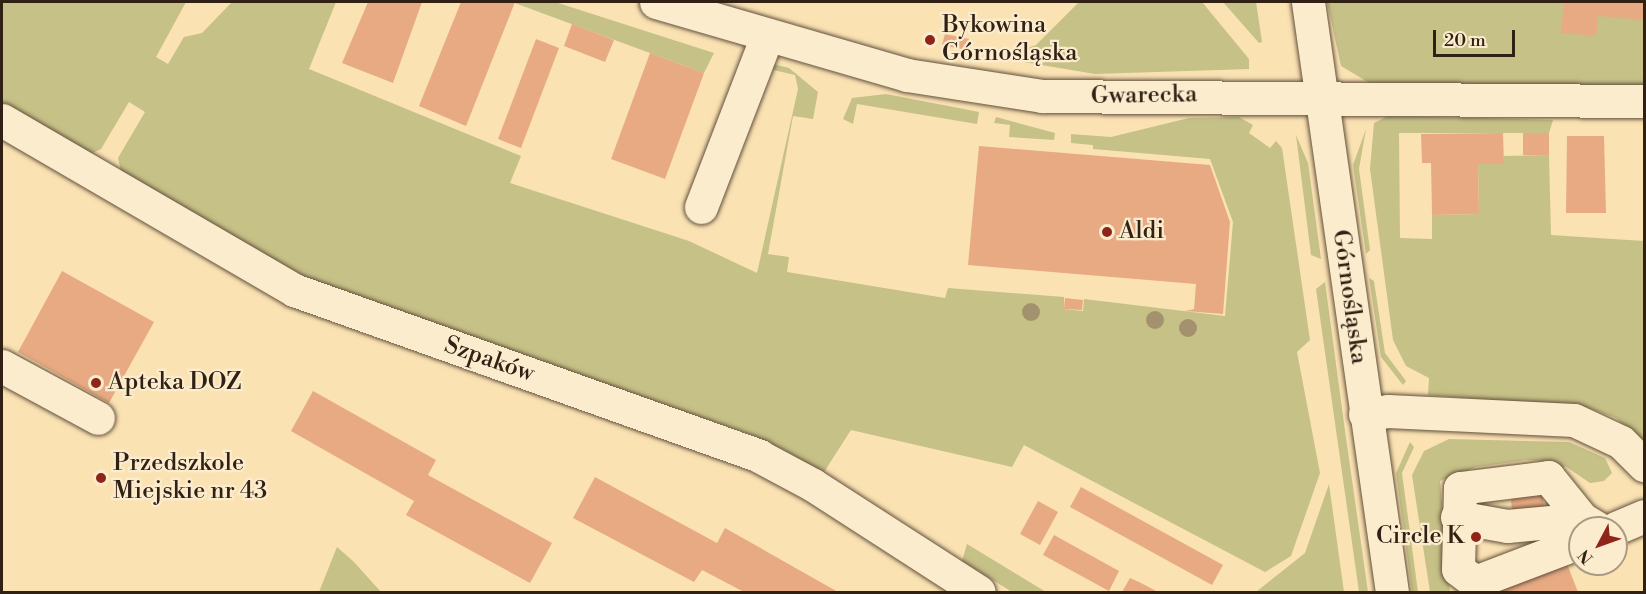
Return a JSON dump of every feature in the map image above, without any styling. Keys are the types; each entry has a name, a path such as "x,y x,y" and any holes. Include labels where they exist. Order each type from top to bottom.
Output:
{"street":[{"name":"Gwarecka","path":"656,2 848,60 971,87 1042,96 1166,95 1644,101"},
{"name":"Górnośląska","path":"1308,2 1392,592"},
{"path":"701,207 767,36"},
{"path":"848,60 891,56 984,75 1042,96"},
{"path":"971,87 1044,111 1124,114 1166,95"},
{"name":"Szpaków","path":"2,120 294,290 759,456 813,484 979,592"},
{"path":"2,366 98,418"},
{"path":"1365,414 1388,411 1574,420 1621,442 1644,465"},
{"path":"1568,528 1475,582 1458,569 1460,488 1548,477 1577,516"},
{"path":"1458,511 1507,526 1568,522"},
{"path":"1628,523 1644,516"}],"shaded area":[{"path":"2,2 186,2 156,57 168,64 184,37 202,33 232,2 336,2 309,69 521,156 510,183 689,241 757,273 798,89 795,75 765,68 769,63 789,68 818,92 813,119 793,116 768,254 789,257 787,272 945,298 948,288 1064,297 1064,309 1083,311 1084,299 1225,316 1233,222 1210,159 1093,149 1093,145 1071,143 1071,134 1111,137 1189,118 1239,117 1253,125 1249,133 1270,148 1276,141 1282,148 1310,340 1297,352 1320,473 1291,556 1265,572 1024,445 1012,467 851,430 824,472 752,435 315,283 121,171 118,158 145,112 129,102 101,149 88,155 2,104"},
{"path":"512,2 555,2 714,53 704,73"},
{"path":"1079,2 1202,2 1249,59 1249,69 1095,74 999,58 1036,45"},
{"path":"1223,2 1256,2 1262,42 1259,43"},
{"path":"1327,2 1644,2 1644,88 1378,88 1341,66"},
{"path":"886,94 979,112 977,124 857,104 853,124 843,119 852,98"},
{"path":"1388,116 1553,120 1549,133 1399,133 1400,238 1432,239 1432,215 1479,214 1478,164 1503,164 1504,156 1549,155 1551,235 1644,241 1644,442 1616,418 1586,407 1428,395 1429,378 1406,366 1393,340 1370,169 1374,123"},
{"path":"996,117 1055,133 1054,140 1009,137 1010,125 994,123"},
{"path":"1366,129 1359,169 1370,250 1366,254 1353,165"},
{"path":"1296,135 1308,163 1321,259 1311,255"},
{"path":"1369,278 1374,281 1385,353 1406,381 1403,385 1381,357"},
{"path":"1325,282 1368,592 1359,592 1316,289"},
{"path":"1449,439 1569,442 1605,458 1612,473 1604,481 1590,483 1565,466 1560,471 1545,461 1527,460 1476,467 1440,481 1450,592 1430,592 1412,475 1424,451"},
{"path":"1410,442 1414,447 1402,473 1418,592 1412,592 1396,473"},
{"path":"1329,484 1344,592 1256,592 1305,553"},
{"path":"967,544 1046,592 1012,592 962,561"},
{"path":"337,547 354,562 381,592 319,592"}],"building":[{"path":"368,2 422,2 393,83 342,63"},
{"path":"461,2 515,2 466,126 419,106"},
{"path":"1564,2 1644,2 1644,20 1598,16 1596,36 1561,33"},
{"path":"572,24 614,40 605,62 564,46"},
{"path":"945,34 969,39 966,50 942,45"},
{"path":"536,39 559,48 521,148 498,139"},
{"path":"650,53 704,73 665,179 611,159"},
{"path":"1503,133 1504,164 1478,164 1479,214 1432,215 1431,163 1422,163 1421,134"},
{"path":"1523,133 1549,133 1549,155 1523,155"},
{"path":"1567,136 1604,136 1606,213 1566,213"},
{"name":"Aldi","path":"979,146 1210,165 1230,222 1223,314 1185,311 1194,309 1196,284 968,265"},
{"path":"62,271 154,322 109,403 18,352"},
{"path":"1065,298 1083,300 1082,310 1064,309"},
{"path":"313,391 436,460 428,475 552,543 530,583 406,515 414,501 291,431"},
{"path":"1539,471 1547,529 1515,534 1508,476"},
{"path":"595,477 717,543 725,528 838,592 744,592 702,570 694,582 573,518"},
{"path":"1081,487 1223,565 1212,585 1070,507"},
{"path":"1038,501 1058,512 1040,545 1020,534"},
{"path":"1054,535 1119,571 1109,591 1043,555"},
{"path":"1567,564 1568,576 1572,576 1578,592 1496,592"},
{"path":"1130,578 1141,583 1158,592 1122,592"}],"place":[{"name":"Bykowina Górnośląska","path":"930,40"},
{"name":"Aldi","path":"1107,232"},
{"name":"Apteka DOZ","path":"96,383"},
{"name":"Przedszkole Miejskie nr 43","path":"101,478"},
{"name":"Circle K","path":"1476,537"}]}
